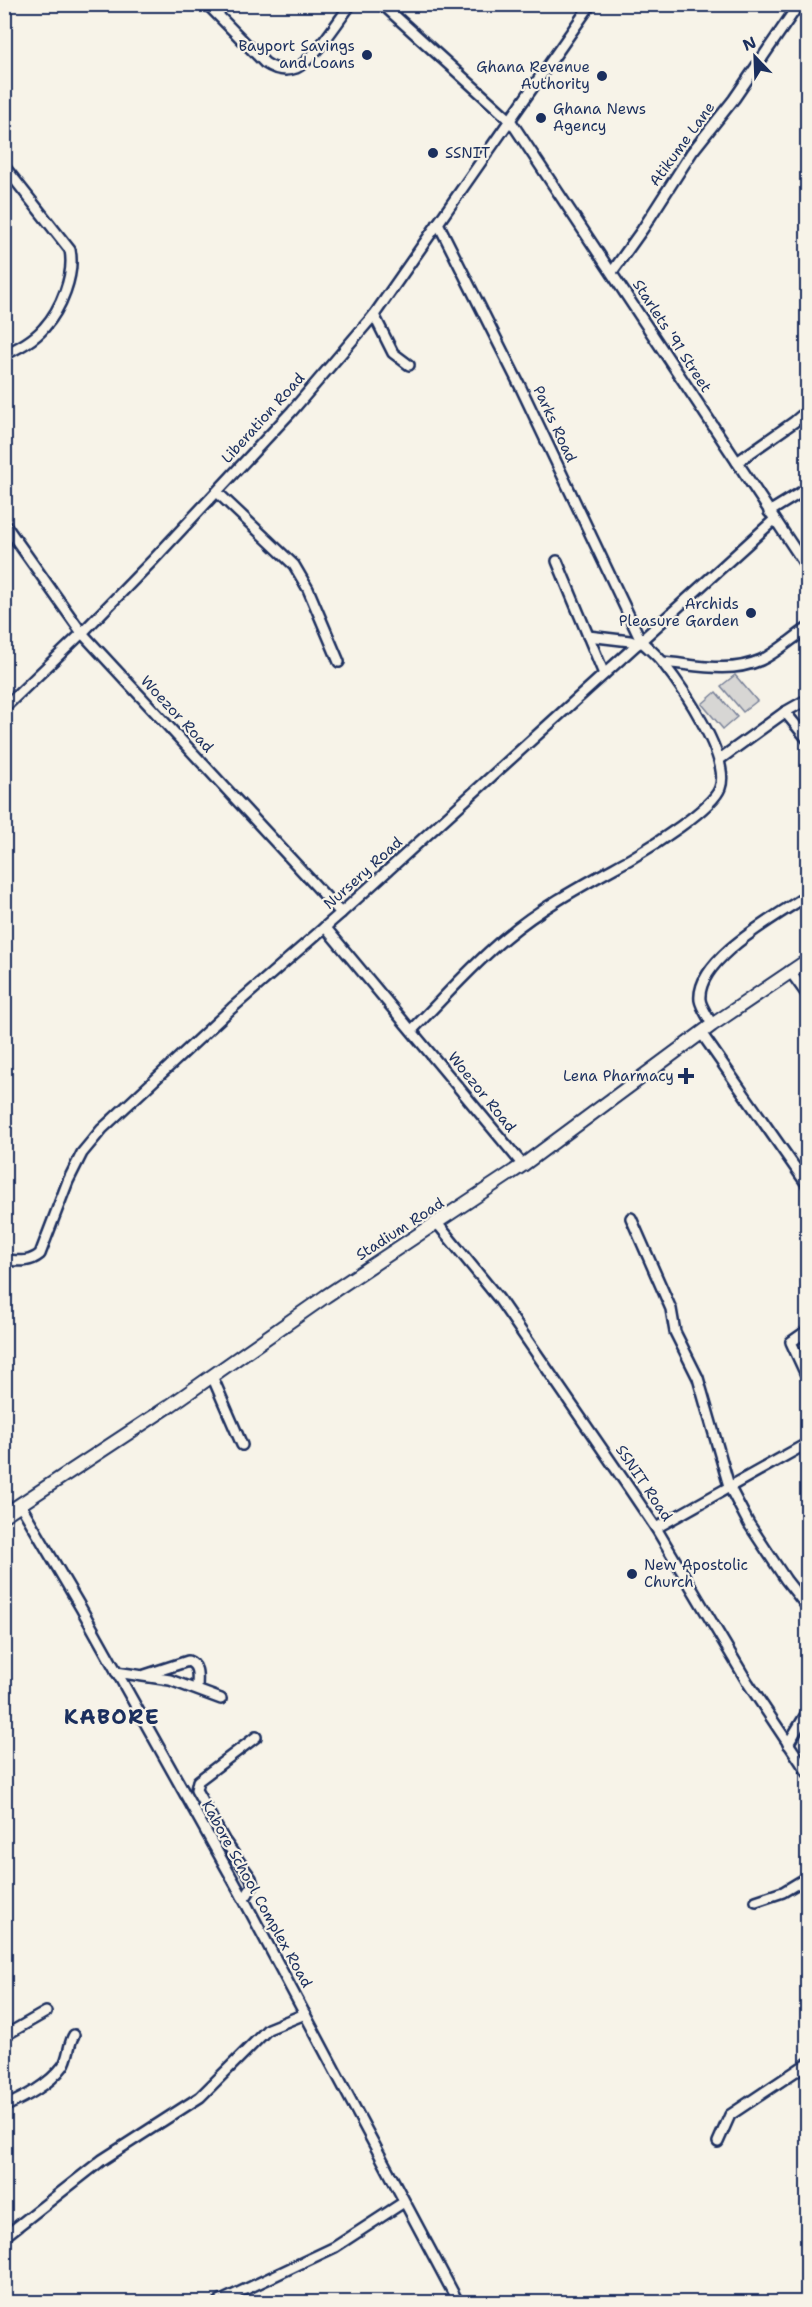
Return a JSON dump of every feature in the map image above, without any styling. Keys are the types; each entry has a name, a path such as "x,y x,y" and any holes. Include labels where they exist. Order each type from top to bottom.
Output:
{"main road":[{"name":"Stadium Road","path":"4,1515 523,1165 712,1025 807,960"}],"street":[{"path":"207,4 265,63 274,69 286,70 296,68 307,60 351,4"},
{"name":"Starlets '91 Street","path":"382,4 510,120 807,568"},
{"name":"Liberation Road","path":"4,708 82,633 217,492 292,411 375,315 591,4"},
{"name":"Atikume Lane","path":"612,272 692,152 734,99 799,4"},
{"path":"4,166 70,250 73,261 64,294 44,328 25,344 4,355"},
{"name":"Parks Road","path":"438,223 521,388 640,642"},
{"path":"375,315 393,353 409,365"},
{"path":"737,462 794,422 807,410"},
{"name":"Nursery Road","path":"6,1260 33,1260 40,1254 68,1181 82,1153 102,1129 232,1008 341,913 640,642 771,516 807,488"},
{"path":"217,492 294,566 308,589 339,662"},
{"name":"Woezor Road","path":"4,523 82,633 341,913"},
{"path":"557,561 604,674"},
{"path":"663,662 724,669 743,666 763,659 807,628"},
{"path":"412,1030 505,938 550,904 666,838 713,798 720,788 720,759 707,730 663,662 640,642 588,636"},
{"path":"720,759 807,699"},
{"path":"785,712 807,740"},
{"path":"712,1025 700,1000 705,975 723,954 807,895"},
{"name":"Woezor Road","path":"325,927 523,1165"},
{"path":"790,971 807,996"},
{"path":"702,1034 807,1186"},
{"path":"631,1218 671,1309 675,1332 698,1378 729,1486 749,1524 807,1608"},
{"name":"SSNIT Road","path":"437,1222 505,1308 656,1528 748,1683 807,1773"},
{"path":"807,1330 791,1342 807,1379"},
{"path":"212,1376 242,1445"},
{"path":"656,1528 807,1443"},
{"name":"Kabore School Complex Road","path":"20,1504 242,1896 458,2302"},
{"path":"142,1676 188,1661 196,1668 197,1689"},
{"path":"116,1672 170,1680 221,1699"},
{"path":"788,1744 807,1711"},
{"path":"242,1896 251,1890 253,1885 251,1878 225,1840 196,1790 198,1781 256,1737"},
{"path":"756,1901 783,1892 807,1877"},
{"path":"4,2036 46,2012"},
{"path":"4,2237 102,2160 200,2097 268,2029 305,2014"},
{"path":"4,2107 26,2097 49,2080 64,2065 74,2035"},
{"path":"718,2142 730,2115 807,2062"},
{"path":"219,2302 335,2247 404,2202"}],"shaded area":[{"path":"735,675 757,701 743,712 721,686"},
{"path":"716,692 737,717 723,729 702,704"}],"place":[{"name":"Bayport Savings and Loans","path":"367,55"},
{"name":"Ghana Revenue Authority","path":"602,76"},
{"name":"Ghana News Agency","path":"541,118"},
{"name":"SSNIT","path":"433,153"},
{"name":"Archids Pleasure Garden","path":"751,613"},
{"name":"Lena Pharmacy","path":"686,1076"},
{"name":"New Apostolic Church","path":"632,1574"}],"district":[{"name":"KABORE","path":"112,1717"}]}
